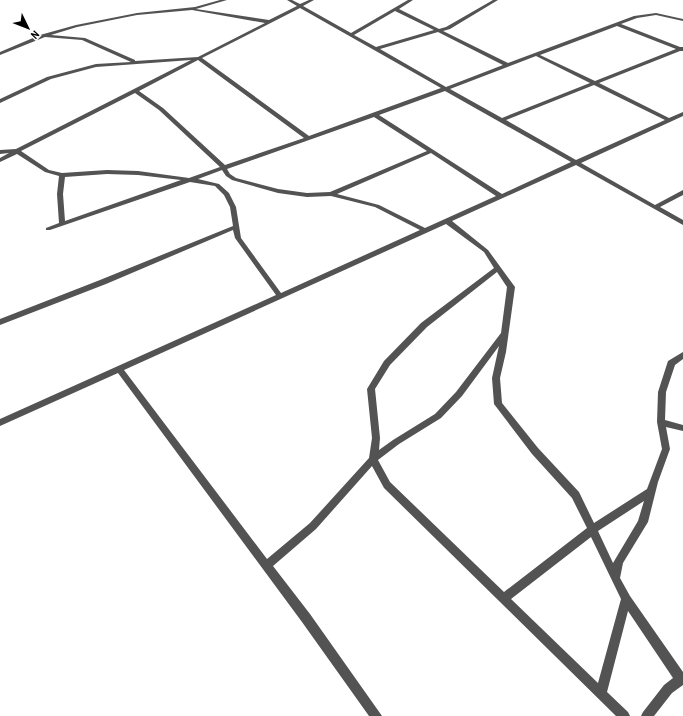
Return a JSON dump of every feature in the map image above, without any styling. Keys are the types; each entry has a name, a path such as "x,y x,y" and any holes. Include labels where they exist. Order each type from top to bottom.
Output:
{"street":[{"path":"0,54 42,36 76,26 137,14 188,9 225,0"},
{"path":"289,0 683,223"},
{"path":"0,160 312,0"},
{"path":"351,35 411,0"},
{"path":"375,48 438,32 448,28 496,0"},
{"path":"188,9 270,22"},
{"path":"395,10 507,65"},
{"path":"48,229 375,115 636,17 647,14 656,14 683,20"},
{"path":"617,24 682,49"},
{"path":"42,36 83,40 136,63"},
{"path":"502,120 682,49"},
{"path":"535,54 669,120"},
{"path":"0,101 49,78 96,66 198,58 308,138"},
{"path":"135,91 161,109 223,168 228,176 225,182 227,194 233,207 238,238 280,296"},
{"path":"0,423 683,114"},
{"path":"375,115 501,196"},
{"path":"0,152 16,151 47,171 62,175 107,172 138,173 207,182 225,182 307,195 331,194 377,206 426,231"},
{"path":"331,194 431,151"},
{"path":"62,175 60,194 62,224"},
{"path":"656,207 683,192"},
{"path":"447,221 486,251 511,287 496,378 498,404 535,451 576,495 626,599 682,679 668,689 647,716"},
{"path":"0,322 103,282 236,227"},
{"path":"498,268 424,325 387,363 371,388 376,438 373,459 387,485 624,716"},
{"path":"267,565 313,526 373,459 396,442 438,416 459,394 504,335"},
{"path":"615,578 618,562 643,522 651,491 666,449 661,422 662,392 671,363 683,355"},
{"path":"119,369 267,565 376,716"},
{"path":"661,422 683,428"},
{"path":"504,598 592,530 651,491"},
{"path":"601,693 626,599"}]}
